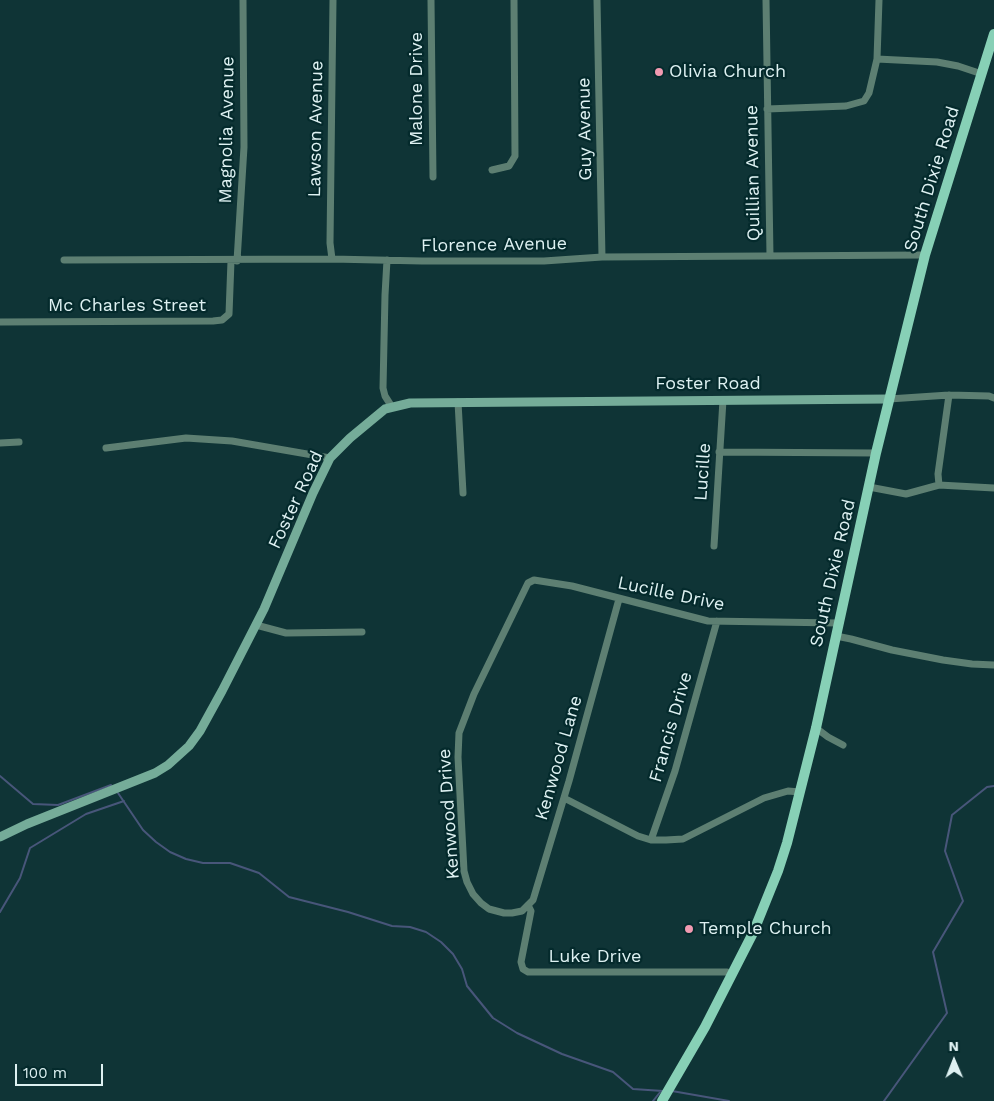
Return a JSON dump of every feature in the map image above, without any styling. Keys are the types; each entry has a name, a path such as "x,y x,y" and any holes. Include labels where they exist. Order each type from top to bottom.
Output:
{"main road":[{"name":"South Dixie Road","path":"662,1101 705,1027 732,974 752,933 778,871 794,817 816,728 876,453 925,255 994,34"}],"street":[{"name":"Magnolia Avenue","path":"234,261 244,147 243,0"},
{"name":"Lawson Avenue","path":"332,259 330,233 333,0"},
{"name":"Malone Drive","path":"432,0 433,178"},
{"path":"492,170 509,166 514,156 514,0"},
{"name":"Guy Avenue","path":"597,0 602,257"},
{"name":"Quillian Avenue","path":"766,0 770,256"},
{"path":"767,109 846,106 864,101 869,93 877,59 879,0"},
{"path":"877,59 937,62 958,66 982,74"},
{"name":"Florence Avenue","path":"64,260 234,261 332,259 544,261 602,257 925,255"},
{"path":"387,260 383,388 385,396 392,407"},
{"name":"Mc Charles Street","path":"0,322 222,320 229,314 234,261"},
{"path":"939,485 938,474 949,395"},
{"path":"889,399 949,395 992,396"},
{"name":"Foster Road","path":"0,837 27,824 155,773 168,766 189,746 200,731 256,625 330,458 350,438 385,409 410,403 458,402 889,399"},
{"name":"Lucille","path":"714,546 723,400"},
{"path":"458,402 464,493"},
{"path":"106,448 186,438 232,441 330,458"},
{"path":"0,443 19,442"},
{"path":"719,452 876,453"},
{"path":"869,487 906,494 939,485 994,488"},
{"name":"Lucille Drive","path":"530,581 572,586 708,621 838,623"},
{"name":"Kenwood Drive","path":"528,905 522,911 512,913 490,909 478,900 467,882 464,871 458,756 459,733 474,694 524,588 530,581"},
{"name":"Kenwood Lane","path":"528,905 533,900 564,798 619,599"},
{"name":"Francis Drive","path":"651,840 675,772 717,622"},
{"path":"256,625 286,633 362,632"},
{"path":"836,636 943,660 994,665"},
{"path":"816,728 844,745"},
{"path":"564,798 638,836 651,840 683,839 764,798 788,791 800,792"},
{"name":"Luke Drive","path":"528,905 531,911 521,962 523,969 528,972 727,972 732,974"}],"waterway":[{"path":"0,776 33,804 58,805 111,785"},
{"path":"884,1101 947,1013 933,952 963,901 945,851 952,815 987,787 994,786"},
{"path":"118,793 143,830 170,852 186,859 203,863 230,863 259,873 289,897 348,912 392,926 410,927 426,932 441,942 453,954 462,969 467,986 493,1018 517,1033 562,1054 613,1072 633,1089 663,1091"},
{"path":"0,912 20,878 30,848 86,814 124,801"},
{"path":"653,1101 661,1091"},
{"path":"672,1091 729,1101"}],"place":[{"name":"Olivia Church","path":"659,72"},
{"name":"Temple Church","path":"689,929"}]}
